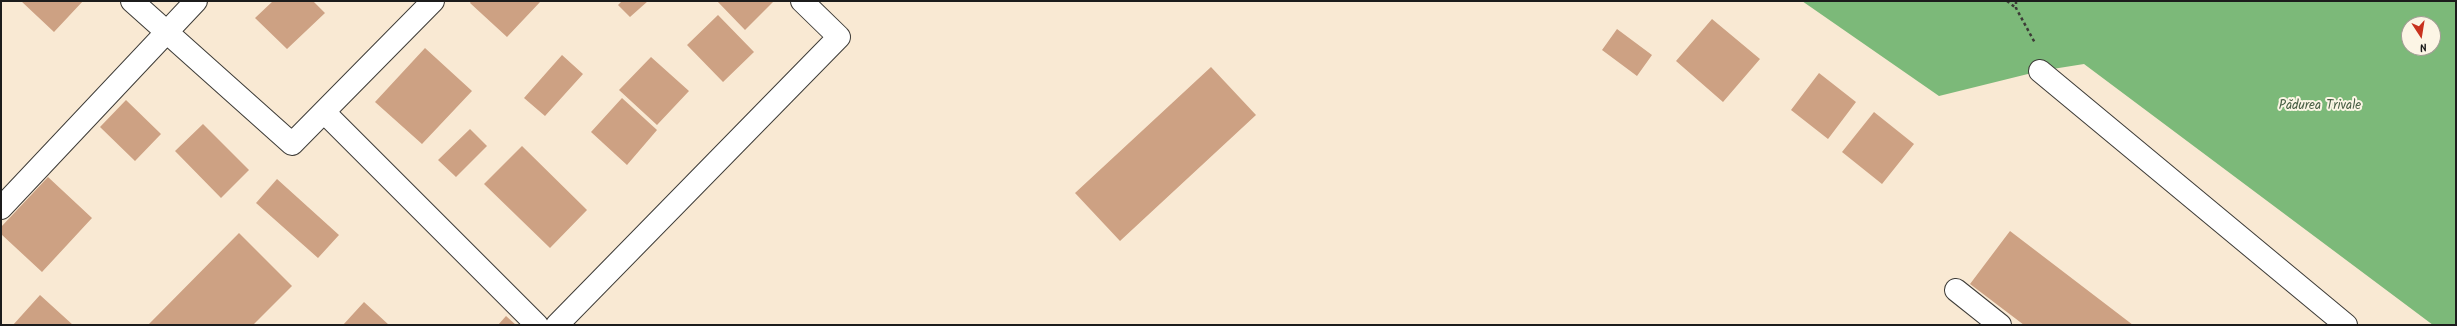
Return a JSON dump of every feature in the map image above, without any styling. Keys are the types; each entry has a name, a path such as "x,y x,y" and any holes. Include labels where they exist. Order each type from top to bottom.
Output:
{"street":[{"path":"132,1 165,33 292,144 433,1"},
{"path":"1,208 196,1"},
{"path":"557,325 839,37 802,1"},
{"path":"2040,71 2346,325"},
{"path":"324,112 537,325"},
{"path":"1956,290 2000,325"}],"path":[{"path":"2007,1 2016,8 2034,39 2040,71"},
{"path":"2016,1 2016,8"}],"green space":[{"name":"Pădurea Trivale","path":"1802,1 2456,1 2456,325 2433,325 2084,64 2040,71 1939,96"}],"building":[{"path":"21,1 83,1 54,32"},
{"path":"273,1 313,1 325,13 287,49 255,18"},
{"path":"471,1 541,1 507,37 470,3"},
{"path":"622,1 648,1 630,17 618,5"},
{"path":"717,1 774,1 745,30"},
{"path":"718,15 754,52 723,82 687,45"},
{"path":"1712,19 1760,59 1723,102 1676,61"},
{"path":"1617,29 1652,55 1637,76 1602,50"},
{"path":"425,48 472,91 422,144 375,102"},
{"path":"562,55 583,74 545,116 524,98"},
{"path":"651,57 689,91 657,125 619,90"},
{"path":"1211,67 1256,115 1120,241 1075,193"},
{"path":"1819,73 1856,102 1828,139 1791,110"},
{"path":"622,98 657,130 627,165 591,132"},
{"path":"126,100 161,134 135,161 100,127"},
{"path":"1874,112 1914,144 1882,184 1842,152"},
{"path":"203,124 249,170 221,198 175,151"},
{"path":"470,129 487,146 456,177 438,160"},
{"path":"522,146 587,210 550,248 484,184"},
{"path":"48,177 92,218 42,272 1,234 1,227"},
{"path":"277,179 339,235 318,258 256,203"},
{"path":"2010,231 2133,325 2024,325 1970,284"},
{"path":"239,233 292,286 253,325 148,325"},
{"path":"40,295 73,325 13,325"},
{"path":"364,302 389,325 343,325"},
{"path":"506,316 516,325 498,325"}]}
